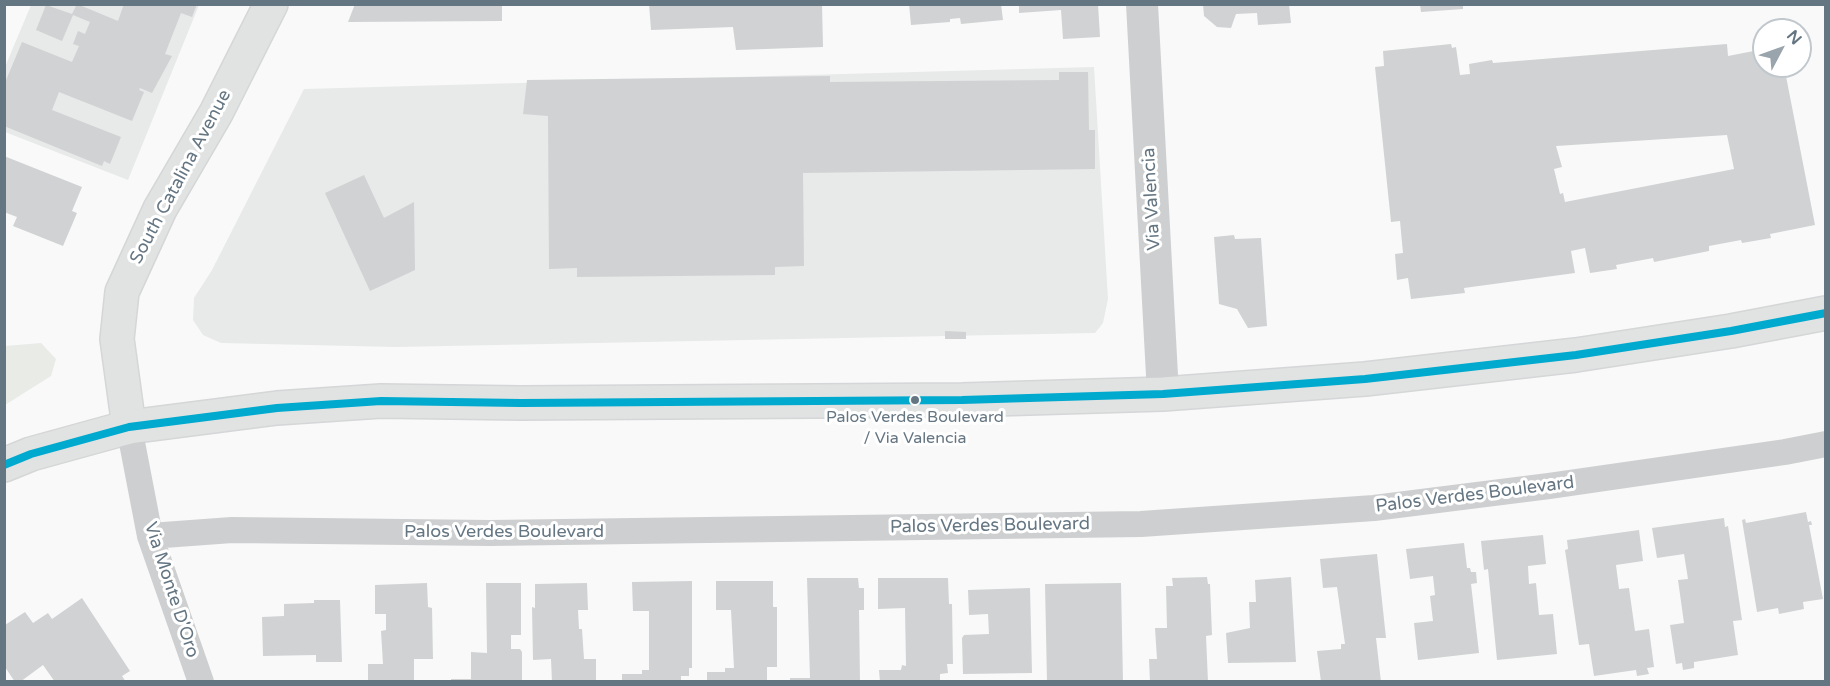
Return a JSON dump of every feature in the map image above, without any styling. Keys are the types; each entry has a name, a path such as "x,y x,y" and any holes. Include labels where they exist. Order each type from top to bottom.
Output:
{"main road":[{"name":"South Catalina Avenue","path":"129,427 117,339 122,292 160,209 216,112 271,4"},
{"path":"4,465 31,454 129,427 277,408 381,401 532,403 950,400 1163,394 1365,379 1576,355 1731,331 1826,313"}],"street":[{"name":"Via Valencia","path":"1142,4 1163,394"},
{"name":"Via Monte D'Oro","path":"129,427 150,536 201,681"},
{"name":"Palos Verdes Boulevard","path":"150,536 232,530 490,533 1142,524 1374,508 1572,483 1826,444"}],"shaded area":[{"path":"31,5 199,5 128,180 5,132 5,67"},
{"path":"1094,67 1108,299 1103,323 1095,333 396,347 221,343 203,335 193,320 194,298 212,270 304,89"},
{"path":"41,343 56,359 51,376 5,405 5,346"}],"building":[{"path":"77,4 118,21 124,4 197,4 192,17 181,13 165,54 172,56 152,93 140,88 139,90 144,92 132,121 59,92 52,110 121,137 110,164 104,161 102,166 4,126 4,85 22,42 72,62 79,46 73,44 78,31 85,34 90,22 73,15 62,41 36,30 46,5 72,14"},
{"path":"355,4 502,4 502,21 348,22"},
{"path":"649,4 822,4 823,47 736,50 733,27 651,30"},
{"path":"909,4 1001,4 1003,20 961,24 960,18 950,19 950,22 911,25"},
{"path":"1019,4 1098,4 1100,37 1063,39 1061,10 1019,13"},
{"path":"1203,4 1289,4 1291,23 1258,25 1257,13 1236,14 1231,28 1217,27 1204,16"},
{"path":"1420,4 1463,4 1463,9 1421,12"},
{"path":"1451,44 1452,48 1456,47 1460,75 1470,74 1469,64 1492,60 1493,63 1727,44 1728,56 1752,51 1752,78 1786,78 1815,225 1770,234 1771,238 1742,243 1741,240 1709,246 1709,251 1654,262 1653,258 1616,265 1617,269 1590,273 1585,248 1571,251 1575,273 1464,288 1465,293 1411,299 1408,278 1397,280 1395,254 1403,253 1400,221 1391,222 1375,67 1384,66 1383,51","holes":["1727,135 1734,169 1565,202 1563,193 1560,194 1554,169 1562,167 1556,146"]},
{"path":"1059,72 1088,72 1089,130 1095,130 1095,169 803,173 804,266 775,267 775,275 577,277 577,268 549,269 548,116 523,114 527,80 830,76 830,82 1059,80"},
{"path":"4,156 82,187 72,211 77,213 63,246 13,226 17,217 4,212"},
{"path":"364,175 384,218 414,202 415,270 370,291 325,193"},
{"path":"1234,235 1235,239 1261,238 1267,326 1248,328 1237,309 1219,304 1214,237"},
{"path":"945,331 966,332 966,339 945,339"},
{"path":"1806,512 1808,522 1811,521 1812,525 1809,525 1823,599 1803,602 1804,609 1779,614 1778,608 1757,612 1742,520 1745,519 1746,523"},
{"path":"1724,518 1725,527 1728,526 1742,620 1733,621 1738,655 1694,662 1694,668 1683,670 1682,663 1676,664 1670,625 1684,623 1678,580 1688,579 1684,554 1657,558 1652,528"},
{"path":"1639,530 1643,561 1616,565 1619,589 1629,588 1635,631 1649,629 1654,667 1647,668 1649,674 1637,676 1636,670 1594,676 1589,644 1579,645 1565,550 1568,549 1567,540"},
{"path":"1543,535 1546,564 1528,566 1529,584 1536,583 1539,615 1553,614 1557,654 1497,660 1488,569 1484,570 1481,541"},
{"path":"1464,543 1467,568 1470,568 1471,572 1476,572 1477,583 1471,584 1479,653 1418,660 1414,623 1433,621 1430,596 1435,595 1433,576 1410,579 1406,549"},
{"path":"1377,554 1386,638 1376,638 1381,682 1321,682 1317,651 1341,649 1341,644 1345,644 1337,587 1323,588 1320,559"},
{"path":"1207,577 1208,584 1210,584 1212,635 1206,636 1208,682 1150,682 1149,659 1157,659 1155,628 1167,628 1166,586 1173,586 1172,578"},
{"path":"1291,577 1296,662 1228,663 1226,633 1250,628 1249,602 1256,602 1255,580"},
{"path":"807,578 858,578 859,588 864,588 864,610 859,610 860,682 790,682 790,678 810,678"},
{"path":"878,578 948,578 949,604 952,604 953,664 947,664 948,673 940,674 940,682 880,682 879,670 901,670 902,665 906,666 905,608 878,609"},
{"path":"692,581 692,668 689,668 689,676 681,676 681,682 622,682 622,674 642,674 642,670 649,670 649,611 633,611 632,582"},
{"path":"716,581 773,581 773,607 777,607 777,667 767,667 767,682 707,682 707,672 725,672 725,668 734,668 731,610 716,610"},
{"path":"427,583 428,607 432,608 433,659 414,659 414,682 368,682 368,664 383,664 381,631 386,630 386,614 375,614 375,585"},
{"path":"486,583 521,583 521,635 511,635 511,649 520,649 522,652 522,682 451,682 451,679 471,679 471,652 487,653"},
{"path":"587,583 588,610 578,610 579,629 582,629 584,659 596,659 596,682 552,682 551,659 533,660 532,607 535,608 535,584"},
{"path":"1121,583 1123,682 1047,682 1045,584"},
{"path":"1030,588 1032,673 963,674 962,638 964,635 989,634 988,614 969,615 968,590"},
{"path":"82,598 130,671 122,676 126,682 55,682 43,665 20,682 15,682 5,667 5,625 25,612 33,623 48,613 52,619"},
{"path":"314,600 340,600 342,662 316,662 316,655 263,656 262,617 284,616 284,604 314,603"}],"transit line":[{"path":"4,465 31,454 129,427 277,408 381,401 521,403 962,400 1163,394 1365,379 1576,355 1731,331 1826,313"}],"place":[{"name":"Palos Verdes Boulevard / Via Valencia","path":"915,400"}]}
